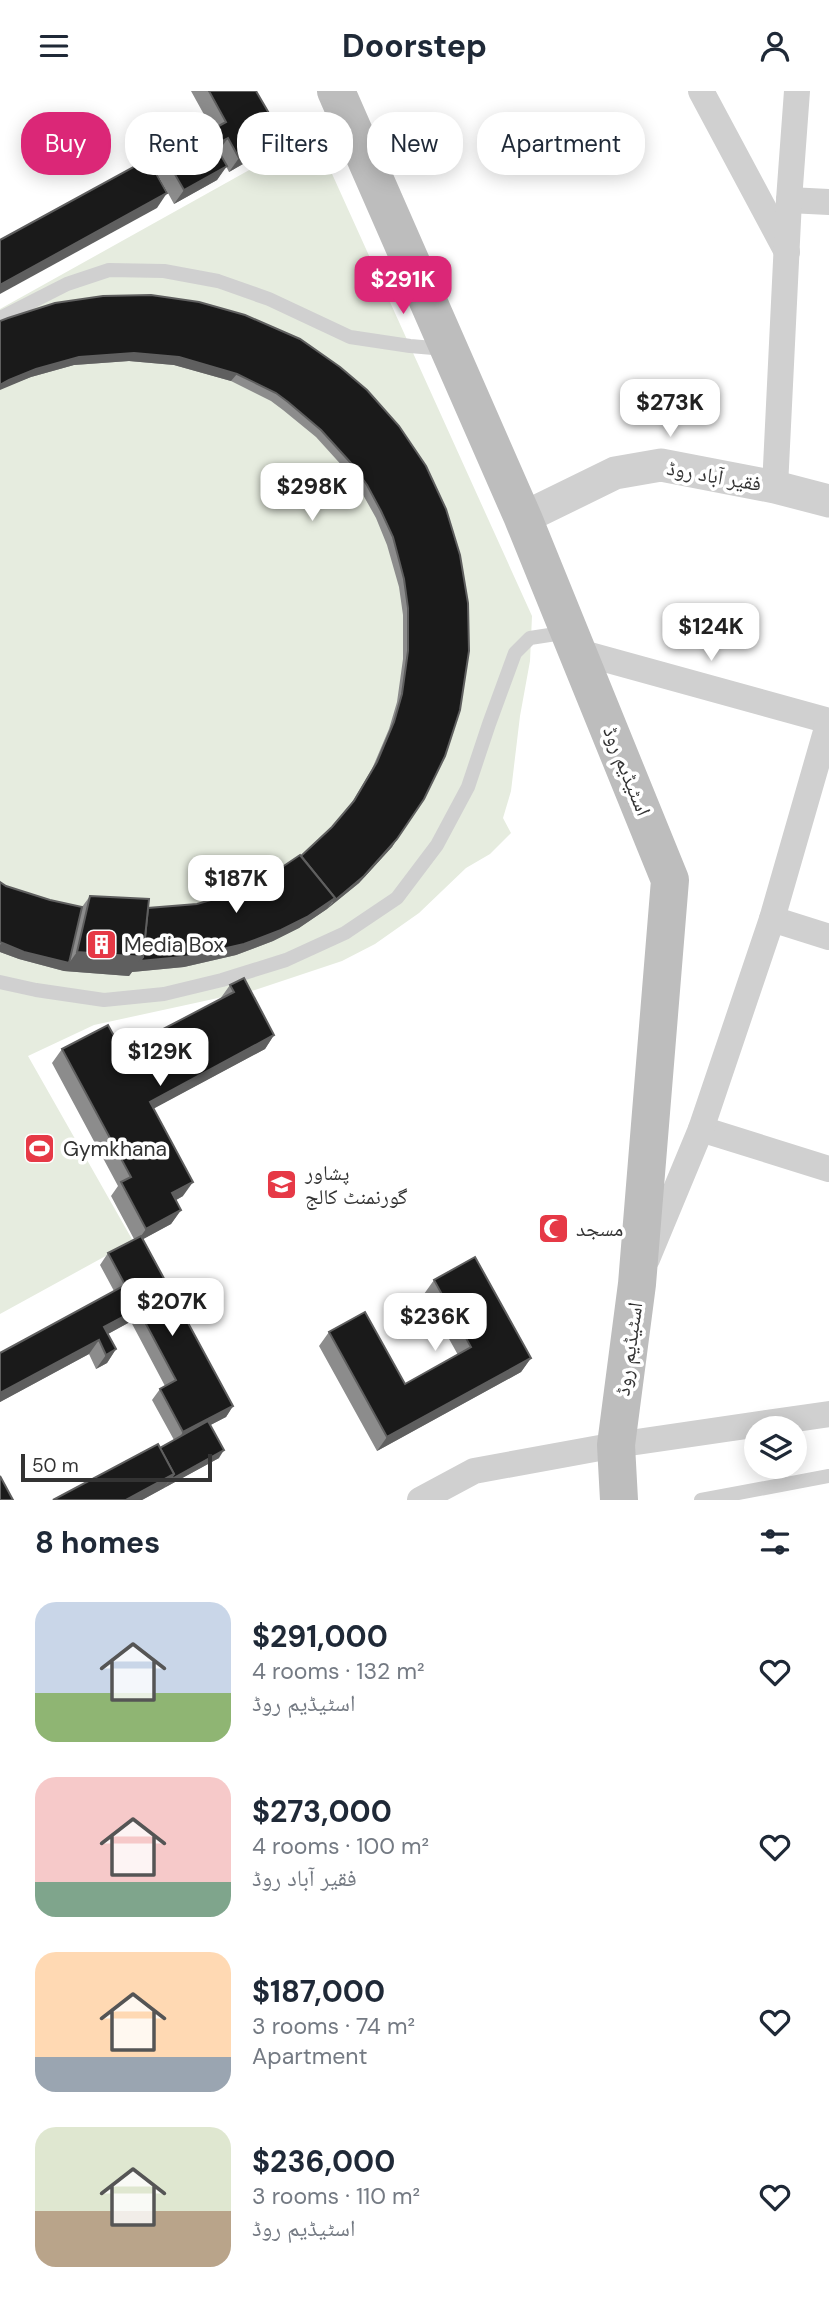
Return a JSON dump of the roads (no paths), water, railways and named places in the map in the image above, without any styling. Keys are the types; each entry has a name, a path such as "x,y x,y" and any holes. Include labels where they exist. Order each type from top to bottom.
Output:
{"main road":[{"name":"اسٹیڈیم روڈ","path":"335,91 523,517 670,880 637,1284 616,1445 618,1500"}],"street":[{"path":"701,91 788,254"},
{"path":"775,487 797,91"},
{"path":"789,200 829,202"},
{"name":"فقیر آباد روڈ","path":"523,517 615,473 661,465 775,487 829,501"},
{"path":"575,642 829,721 772,919 701,1129 637,1284"},
{"path":"772,919 829,937"},
{"path":"701,1129 829,1169"},
{"path":"420,1500 474,1471 616,1445 829,1414"}],"lane":[{"path":"0,318 67,284 109,269 164,271 218,281 269,299 350,337 450,349"},
{"path":"0,982 104,1000 164,994 286,960 345,933 397,898 437,845 468,787 515,653 530,638 575,642"},
{"path":"701,1500 829,1476"}],"place":[{"name":"Media Box","path":"101,945"},
{"name":"Gymkhana","path":"40,1149"},
{"name":"پشاور گورنمنٹ کالج","path":"282,1185"},
{"name":"مسجد","path":"553,1229"}]}
